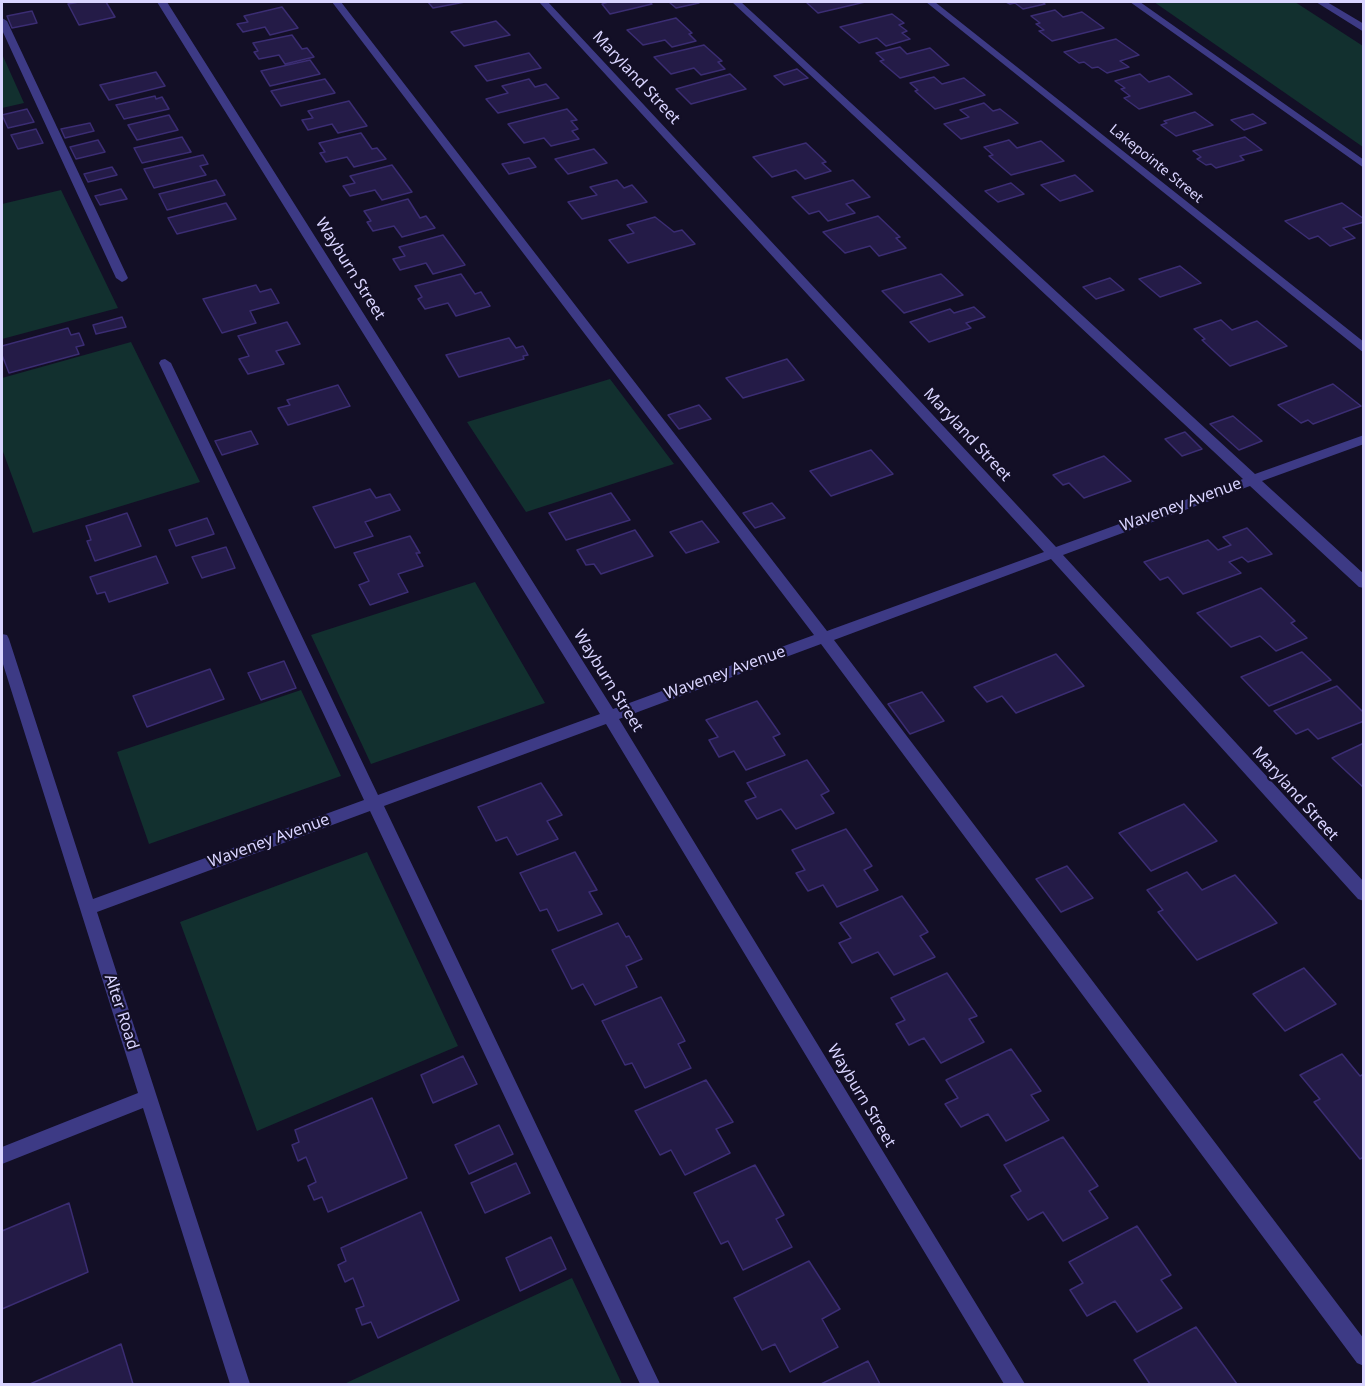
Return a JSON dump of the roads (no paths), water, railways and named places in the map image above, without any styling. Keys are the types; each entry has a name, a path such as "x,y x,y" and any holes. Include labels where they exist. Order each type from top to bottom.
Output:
{"street":[{"name":"Wayburn Street","path":"162,2 609,716 1015,1384"},
{"path":"336,2 823,636 1364,1356"},
{"name":"Maryland Street","path":"543,2 1052,552 1364,894"},
{"path":"736,2 1364,583"},
{"name":"Lakepointe Street","path":"930,2 1364,349"},
{"path":"1134,2 1364,165"},
{"path":"1321,2 1364,28"},
{"path":"2,21 122,278"},
{"path":"165,363 650,1384"},
{"name":"Waveney Avenue","path":"88,908 1364,439"},
{"name":"Alter Road","path":"2,639 240,1384"},
{"path":"2,1156 148,1097"}]}
